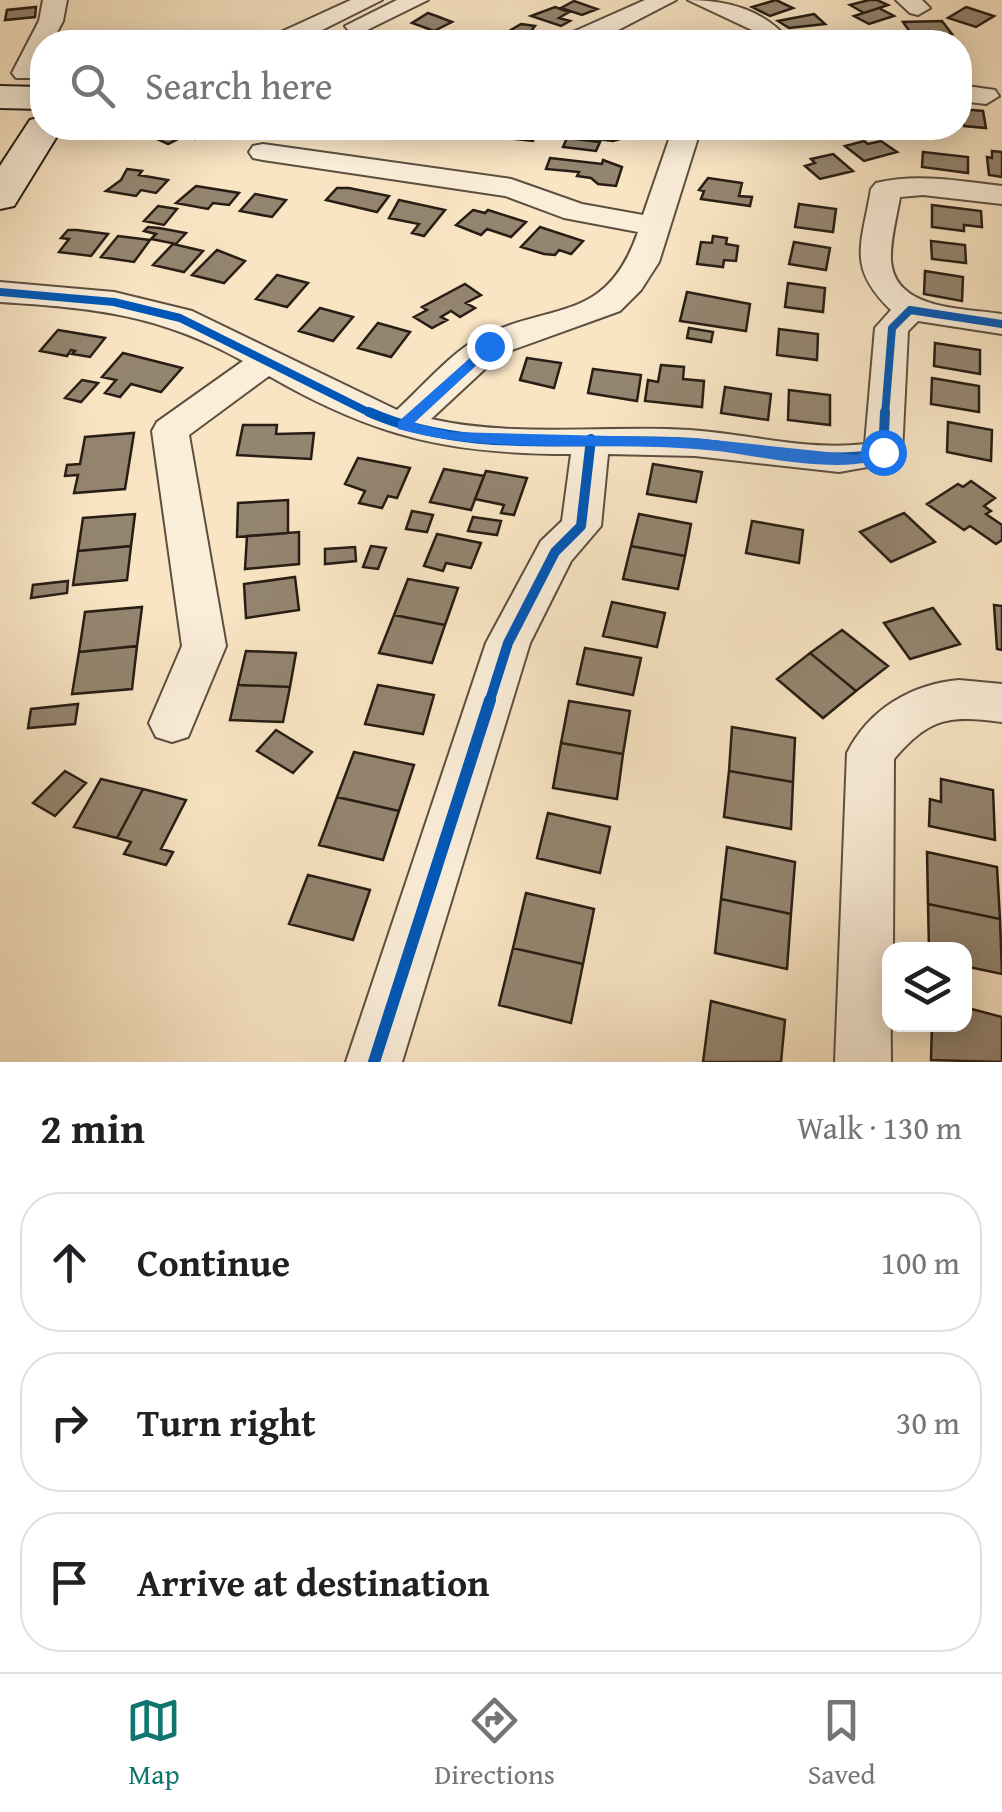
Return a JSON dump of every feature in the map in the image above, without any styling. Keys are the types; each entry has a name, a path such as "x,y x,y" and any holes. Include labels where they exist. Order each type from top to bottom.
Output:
{"street":[{"path":"46,30 54,0"},
{"path":"305,30 370,0"},
{"path":"357,26 416,0"},
{"path":"598,30 664,0"},
{"path":"700,0 766,30"},
{"path":"0,197 36,140"},
{"path":"403,425 489,346 608,304 630,283 642,262 683,140"},
{"path":"263,152 511,188 575,212 653,226"},
{"path":"1002,195 923,186 886,189 874,261 882,284 910,310 1002,324"},
{"path":"0,292 94,300 181,318 267,360 338,401 450,437 694,443 856,461 883,452 892,328 910,310"},
{"path":"172,723 204,646 170,431 267,360"},
{"path":"374,1062 508,642 555,552 581,526 592,439"},
{"path":"864,1062 871,753 899,719 940,698 1002,703"}],"building":[{"path":"776,0 793,8 770,16 752,7"},
{"path":"869,0 888,5 864,13 850,5"},
{"path":"574,1 597,9 582,15 561,8"},
{"path":"36,7 35,17 5,20 7,10"},
{"path":"555,7 569,12 559,18 570,21 561,26 531,16"},
{"path":"966,7 994,16 976,27 948,18"},
{"path":"879,8 894,16 869,24 854,16"},
{"path":"428,13 452,22 436,30 412,23"},
{"path":"814,14 825,24 789,28 778,21"},
{"path":"942,21 949,30 909,30 903,22"},
{"path":"521,24 535,26 532,30 511,30"},
{"path":"972,110 983,111 986,128 972,127"},
{"path":"566,140 600,142 596,151 563,147"},
{"path":"881,141 897,152 864,161 845,146"},
{"path":"992,151 1002,152 1002,177 989,175 987,157 992,158"},
{"path":"923,152 968,157 968,173 922,167"},
{"path":"833,154 853,171 820,179 805,166 815,163 811,159"},
{"path":"550,158 602,164 603,160 622,167 616,186 598,184 591,178 577,176 579,172 546,169"},
{"path":"127,169 168,180 156,193 141,190 136,196 106,191 121,180"},
{"path":"708,178 742,183 739,196 752,197 750,206 701,199 704,191 699,190"},
{"path":"196,186 239,193 229,205 213,203 208,209 176,203"},
{"path":"337,188 389,196 377,212 326,200"},
{"path":"255,194 286,200 272,217 240,211"},
{"path":"399,200 445,210 424,236 412,233 419,224 389,218"},
{"path":"799,204 836,209 833,232 795,227"},
{"path":"932,205 981,211 982,227 964,225 964,231 932,227"},
{"path":"158,206 177,209 164,225 144,221"},
{"path":"473,210 488,210 526,222 511,237 487,229 481,235 456,225"},
{"path":"148,227 186,233 176,244 151,239 156,234 144,231"},
{"path":"540,227 583,241 571,254 559,250 555,255 544,254 521,247"},
{"path":"68,230 108,234 91,256 59,252 69,239 61,238"},
{"path":"118,236 150,240 134,262 101,257"},
{"path":"713,236 727,238 726,244 738,246 736,261 724,260 723,267 697,264 701,242 712,243"},
{"path":"931,241 965,245 966,263 932,259"},
{"path":"794,242 830,248 826,270 789,264"},
{"path":"173,244 203,251 184,272 153,265"},
{"path":"217,250 245,261 224,283 192,275"},
{"path":"925,271 963,277 962,301 924,294"},
{"path":"277,275 308,283 287,307 256,299"},
{"path":"788,283 825,288 823,312 785,307"},
{"path":"465,284 481,295 466,303 475,308 460,317 451,311 441,317 447,320 432,328 414,317 427,310 422,307"},
{"path":"687,292 750,304 746,331 680,321"},
{"path":"320,308 353,317 333,341 299,331"},
{"path":"378,323 410,332 391,357 358,348"},
{"path":"689,328 713,332 711,342 687,338"},
{"path":"779,329 818,334 817,360 777,355"},
{"path":"58,330 105,338 90,357 72,354 75,351 71,350 67,356 40,351"},
{"path":"935,343 980,350 980,374 934,366"},
{"path":"123,353 182,368 161,392 131,384 120,397 105,393 116,380 102,377"},
{"path":"527,358 561,363 554,388 520,380"},
{"path":"661,365 684,367 683,379 704,381 702,407 645,401 648,380 658,382"},
{"path":"593,369 641,375 637,401 588,393"},
{"path":"932,378 979,386 979,412 931,404"},
{"path":"82,380 98,383 81,402 65,398"},
{"path":"725,387 771,394 768,420 721,413"},
{"path":"789,390 830,395 830,425 788,420"},
{"path":"948,422 992,430 991,461 947,452"},
{"path":"243,425 277,425 276,434 314,433 311,459 237,455"},
{"path":"134,433 125,489 74,493 78,475 65,476 67,465 80,464 85,437"},
{"path":"358,458 410,468 397,498 388,496 382,508 359,503 365,491 345,484"},
{"path":"653,464 702,472 696,502 647,494"},
{"path":"444,469 484,476 471,510 430,502"},
{"path":"486,471 527,478 514,515 501,513 504,505 475,499"},
{"path":"971,481 995,498 984,506 991,511 986,514 1002,525 1002,540 996,544 970,526 964,530 927,504 958,484 963,487"},
{"path":"288,500 288,533 237,537 238,503"},
{"path":"412,511 433,515 427,532 406,529"},
{"path":"904,513 935,542 891,562 860,532"},
{"path":"135,514 131,546 78,551 83,518"},
{"path":"639,514 691,524 685,556 631,546"},
{"path":"473,517 501,521 497,535 468,531"},
{"path":"752,521 803,530 799,563 746,553"},
{"path":"299,532 299,564 245,569 247,536"},
{"path":"437,534 481,543 471,568 446,563 443,571 424,566"},
{"path":"131,546 127,580 73,585 78,551"},
{"path":"371,546 386,548 378,569 363,567"},
{"path":"631,546 685,556 678,589 623,579"},
{"path":"355,547 356,561 325,564 325,549"},
{"path":"295,577 299,610 246,618 244,584"},
{"path":"408,579 458,588 445,625 394,615"},
{"path":"68,581 67,593 31,598 33,585"},
{"path":"612,602 665,613 657,647 603,636"},
{"path":"994,605 1002,606 1002,650 997,649"},
{"path":"142,607 137,646 79,652 85,612"},
{"path":"933,608 960,644 910,659 884,623"},
{"path":"394,615 445,625 432,663 379,653"},
{"path":"842,630 888,666 856,691 810,653"},
{"path":"137,646 132,689 72,694 79,652"},
{"path":"585,648 641,658 633,695 577,684"},
{"path":"246,651 296,653 290,687 238,685"},
{"path":"810,653 856,691 823,718 777,679"},
{"path":"238,685 290,687 283,722 230,720"},
{"path":"378,685 434,695 423,734 365,724"},
{"path":"569,701 630,711 623,754 561,743"},
{"path":"78,704 75,724 28,728 31,709"},
{"path":"732,727 795,738 793,782 729,771"},
{"path":"276,730 312,752 293,773 257,751"},
{"path":"561,743 623,754 617,799 553,788"},
{"path":"354,752 414,765 399,811 337,797"},
{"path":"65,771 86,783 55,816 33,803"},
{"path":"729,771 793,782 791,829 724,817"},
{"path":"101,779 143,789 117,838 74,827"},
{"path":"941,779 993,790 995,840 929,826 930,799 941,802"},
{"path":"143,789 186,800 161,849 173,852 166,865 124,854 131,842 117,838"},
{"path":"337,797 399,811 383,860 319,845"},
{"path":"548,813 610,827 600,873 537,858"},
{"path":"727,847 795,862 791,914 721,899"},
{"path":"927,852 997,867 1000,919 928,904"},
{"path":"308,875 370,890 353,940 289,924"},
{"path":"526,893 594,909 583,964 513,948"},
{"path":"721,899 791,914 787,969 715,953"},
{"path":"928,904 1000,919 1002,974 972,968 972,942 929,942"},
{"path":"513,948 583,964 571,1023 499,1005"},
{"path":"711,1001 785,1020 781,1062 703,1062"},
{"path":"972,1009 1002,1017 1002,1062 931,1060 932,1032 972,1032"}],"cycle path":[{"path":"0,292 114,302 159,311 209,330 377,416 440,434 512,441 695,443 839,459 883,453 892,328 910,310 1002,324"},
{"path":"374,1062 508,643 555,552 581,526 591,439"}],"route":[{"path":"489,346 403,425 450,437 694,443 856,461 883,452"}]}
